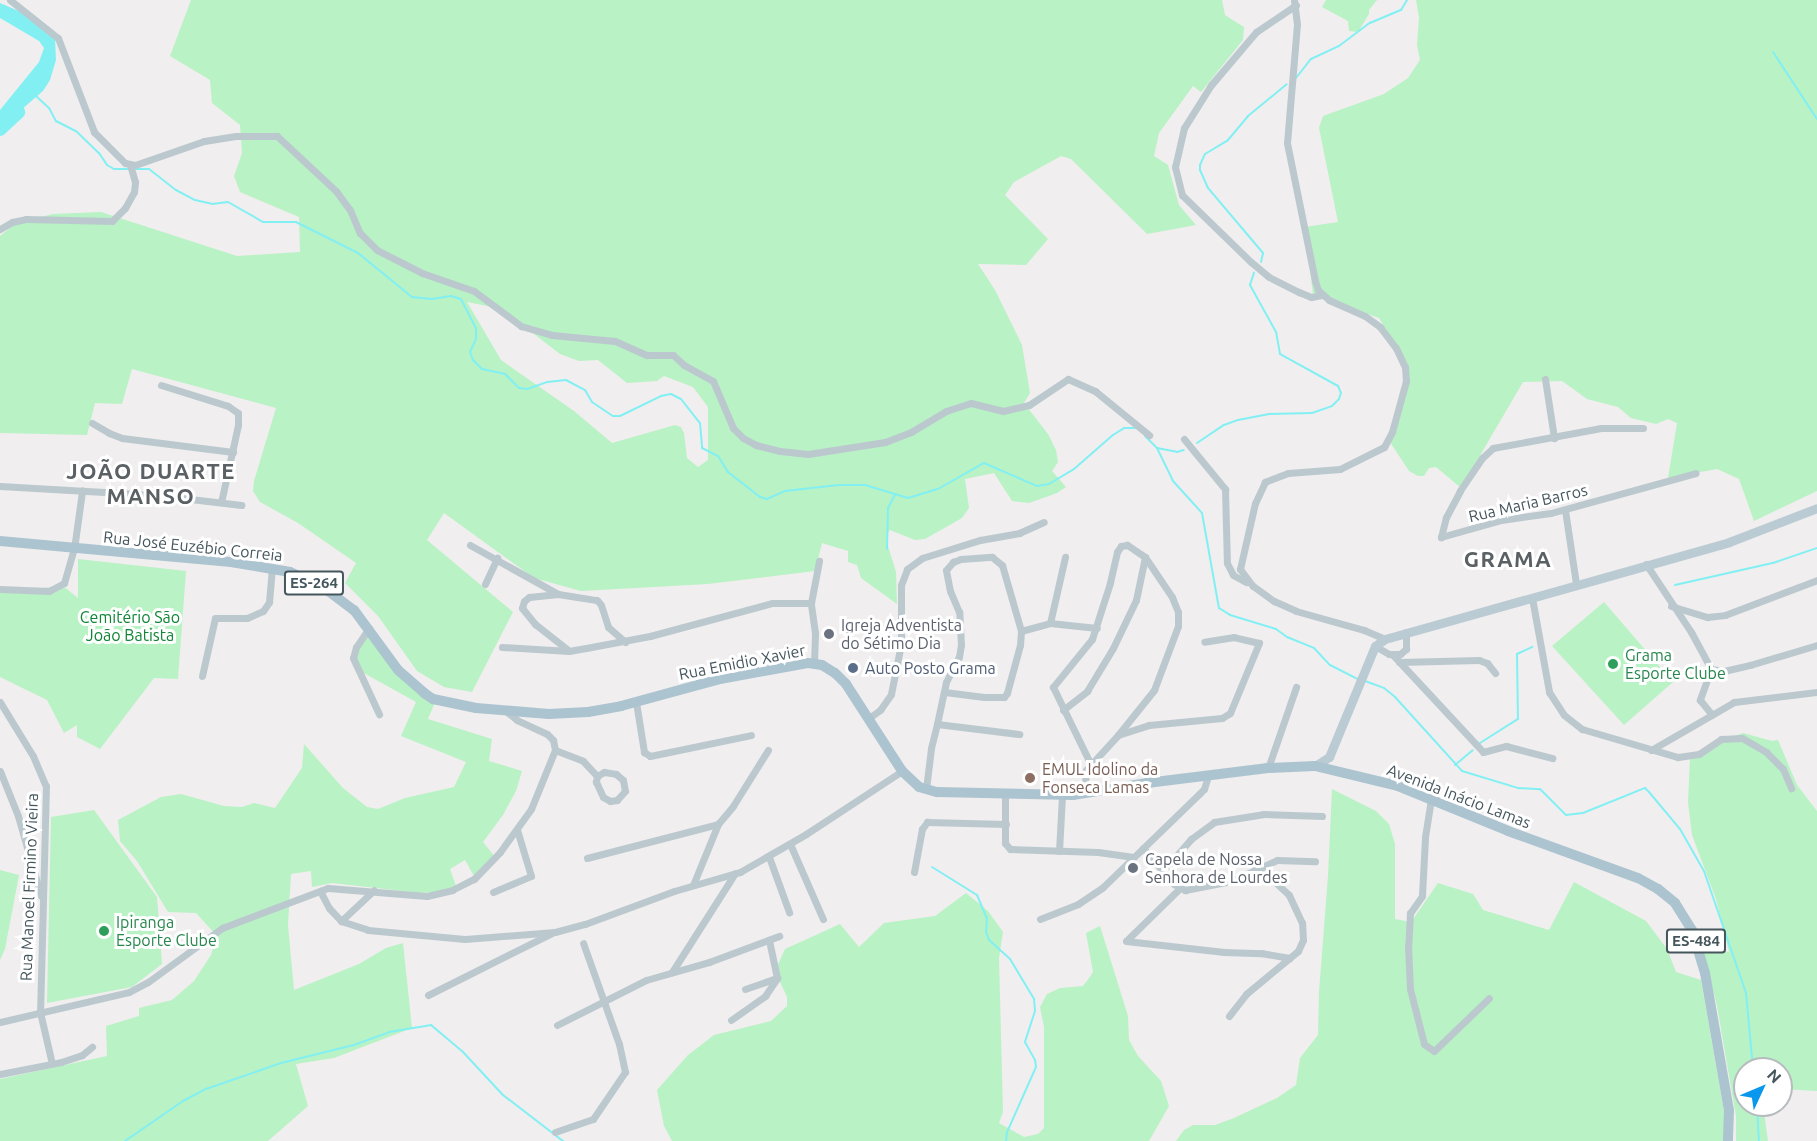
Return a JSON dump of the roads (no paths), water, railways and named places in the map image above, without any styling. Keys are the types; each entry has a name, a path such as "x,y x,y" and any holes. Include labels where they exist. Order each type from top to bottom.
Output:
{"main road":[{"path":"1315,766 1329,757 1375,646 1385,639 1729,542 1817,508"},
{"name":"ES-264","path":"0,541 74,549"},
{"name":"Rua José Euzébio Correia","path":"74,549 273,568 312,582 337,595 369,628 398,670 429,697 459,705 507,712"},
{"name":"Rua Emidio Xavier","path":"507,712 568,715 603,710 720,679 814,663 835,673 869,718 902,771 926,789"},
{"name":"Avenida Inácio Lamas","path":"926,789 951,794 1084,794 1268,768 1315,766 1398,786 1586,858 1658,889 1675,903 1692,930 1706,973 1729,1110 1728,1141"}],"street":[{"path":"0,229 12,222 26,219 109,222 122,213 132,198 135,187 130,166 108,148 94,132 58,38 10,0"},
{"path":"1295,2 1297,24 1289,115 1288,158 1310,263 1322,295"},
{"path":"1250,584 1240,569 1242,551 1255,503 1265,482 1288,473 1340,469 1384,447 1389,440 1406,381 1405,367 1396,348 1373,321 1322,295 1311,297 1269,277 1182,195 1175,167 1184,128 1210,85 1257,32 1295,2"},
{"path":"130,166 204,141 236,136 277,136 336,191 350,210 360,233 377,250 422,273 474,291 521,326 552,335 615,341 647,355 673,355 684,365 714,382 727,417 741,436 770,449 808,454 885,442 911,432 946,411 971,403 1003,411 1029,405 1068,379 1095,391 1149,435"},
{"path":"1545,379 1554,438"},
{"path":"161,385 228,406 238,415 220,502"},
{"path":"92,423 122,438 232,452"},
{"name":"Rua Maria Barros","path":"1643,428 1601,428 1554,438 1497,446 1489,450 1460,491 1446,517 1441,537 1501,520 1565,510 1696,473"},
{"path":"1184,439 1222,483 1227,500 1228,568 1233,575 1274,601 1385,639"},
{"path":"0,486 147,494 241,505"},
{"path":"0,589 44,591 58,588 66,579 74,549 82,491"},
{"path":"1565,510 1576,584"},
{"path":"869,718 879,710 891,694 902,644 901,585 907,569 922,558 980,540 1019,533 1044,522"},
{"path":"470,545 558,594"},
{"path":"1084,794 1085,774 1091,765 1154,690 1178,626 1176,603 1145,557 1127,545 1119,548 1097,628 1088,645 1054,685 1054,694 1091,765"},
{"path":"926,789 944,692 958,657 961,635 959,612 950,591 946,570 956,561 989,556 1002,565 1021,631 1020,645 1005,696 984,697 944,692"},
{"path":"1050,623 1065,557"},
{"path":"1063,710 1087,692 1113,648 1136,600 1145,557"},
{"path":"485,584 497,558"},
{"path":"814,663 815,633 811,603 819,561"},
{"path":"1646,564 1671,606 1691,632 1711,669 1700,700 1712,715"},
{"path":"202,676 215,618 247,618 263,611 269,602 273,568"},
{"path":"1671,606 1707,617 1725,615 1817,580"},
{"path":"569,651 535,624 522,608 523,602 530,597 558,594 597,600 601,605 608,627 625,642"},
{"path":"1532,598 1550,692 1564,715 1582,729 1678,757 1699,754 1721,739 1742,738 1766,752 1783,769 1791,788"},
{"path":"502,647 569,651 625,642 772,603 811,603"},
{"path":"1021,631 1050,623 1097,628"},
{"path":"369,628 356,646 353,658 379,714"},
{"path":"1393,655 1405,652 1406,632"},
{"path":"1118,735 1156,724 1222,718 1230,713 1259,643 1234,636 1204,642"},
{"path":"1711,669 1724,671 1817,645"},
{"path":"1375,646 1393,655 1483,752 1506,746 1552,758"},
{"path":"1399,662 1479,660 1487,663 1495,673"},
{"path":"1268,768 1296,687"},
{"path":"1650,750 1734,702 1817,692"},
{"name":"Rua Manoel Firmino Vieira","path":"0,702 33,756 46,786 40,1012 52,1064"},
{"path":"636,702 644,752 650,756 663,756 751,735"},
{"path":"0,1022 129,992 148,982 222,928 320,891 339,887 416,897 452,890 483,871 517,830 531,809 555,750 553,740 547,734 517,720 507,712"},
{"path":"937,724 1019,734"},
{"path":"555,750 583,761 597,776"},
{"path":"693,885 718,824 733,806 768,750"},
{"path":"0,771 18,816 43,904"},
{"path":"428,995 555,932 735,873 769,856 902,771"},
{"path":"608,772 621,776 625,788 621,797 612,801 603,797 596,782 597,776 608,772"},
{"path":"1040,919 1086,900 1112,879 1204,789 1208,776"},
{"path":"1005,794 1005,843 1010,849 1059,850 1132,857"},
{"path":"1059,850 1062,795"},
{"path":"1431,799 1425,838 1422,896 1410,913 1408,946 1410,989 1424,1044 1434,1050 1489,998"},
{"path":"1163,871 1191,839 1214,822 1264,814 1322,816"},
{"path":"915,872 922,829 927,822 1006,824"},
{"path":"587,858 718,824"},
{"path":"493,892 531,875 517,830"},
{"path":"790,843 824,919"},
{"path":"1143,848 1179,889 1195,890 1231,881 1277,860 1315,861"},
{"path":"769,856 789,912"},
{"path":"1229,1016 1246,994 1290,958 1303,940 1297,910 1289,895 1270,877 1255,869"},
{"path":"672,972 735,873"},
{"path":"1179,889 1126,941 1224,952 1261,953 1290,958"},
{"path":"341,921 374,890"},
{"path":"320,891 329,908 341,921 368,930 447,939 555,932"},
{"path":"557,1025 646,980 778,936"},
{"path":"731,1020 765,996 777,978 770,940"},
{"path":"555,1132 593,1119 624,1074 625,1065 619,1044 583,943"},
{"path":"745,989 777,978"},
{"path":"0,1074 52,1064 82,1055 92,1047"}],"water":[{"path":"0,3 28,15 55,38 56,60 50,80 43,91 0,128 0,110 39,62 44,48 39,41 0,18"}],"waterway":[{"path":"1296,78 1311,59 1339,46 1370,23 1401,10 1407,0"},
{"path":"1773,52 1817,119"},
{"path":"1261,262 1263,253 1208,188 1200,165 1205,154 1228,140 1248,116 1287,84"},
{"path":"36,96 49,108 56,121 76,131 99,153 107,165 114,169 149,169 176,190 195,200 212,204 228,202 263,222 296,222 358,253 412,297 432,299 451,296 461,299 476,329 476,339 470,352 473,360 482,369 505,374 519,388 527,389 547,382 566,380 585,390 592,402 613,416 620,416 661,396 671,394 681,399 700,423 702,448 718,456 728,472 760,497 767,499 785,491 839,485 865,485 908,498 938,489 984,463 1037,486 1049,484 1074,469 1113,435 1124,428 1137,428"},
{"path":"0,129 18,112"},
{"path":"1197,443 1224,425 1238,420 1270,414 1312,413 1332,406 1339,399 1341,393 1338,386 1280,354 1276,332 1250,285 1254,273"},
{"path":"1145,436 1157,448 1173,481 1202,513 1219,608 1230,615 1276,629 1287,637 1314,648 1330,665 1359,680"},
{"path":"1157,448 1177,452 1184,450"},
{"path":"887,549 888,508 895,495"},
{"path":"1675,585 1773,563 1817,548"},
{"path":"1480,743 1518,719 1517,654 1532,647"},
{"path":"1365,681 1384,688 1395,697 1462,771 1518,788 1540,789 1566,815 1583,813 1645,788 1680,829 1704,871 1746,993 1752,1057"},
{"path":"1455,765 1473,750"},
{"path":"932,867 977,895 987,918 986,932 989,940 1010,959 1034,999 1035,1011 1025,1042 1035,1060 1036,1067 1007,1132 1006,1141"},
{"path":"125,1141 183,1101 206,1089 281,1063 354,1045 389,1032 431,1025 463,1052 503,1095 563,1141"},
{"path":"1758,1117 1759,1141"}],"place":[{"name":"Igreja Adventista do Sétimo Dia","path":"829,634"},
{"name":"Grama Esporte Clube","path":"1613,664"},
{"name":"Auto Posto Grama","path":"853,668"},
{"name":"EMUL Idolino da Fonseca Lamas","path":"1030,778"},
{"name":"Capela de Nossa Senhora de Lourdes","path":"1133,868"},
{"name":"Ipiranga Esporte Clube","path":"104,931"}],"district":[{"name":"JOÃO DUARTE MANSO","path":"151,482"},
{"name":"GRAMA","path":"1508,559"}],"park label":[{"name":"Cemitério São João Batista","path":"130,626"}]}
